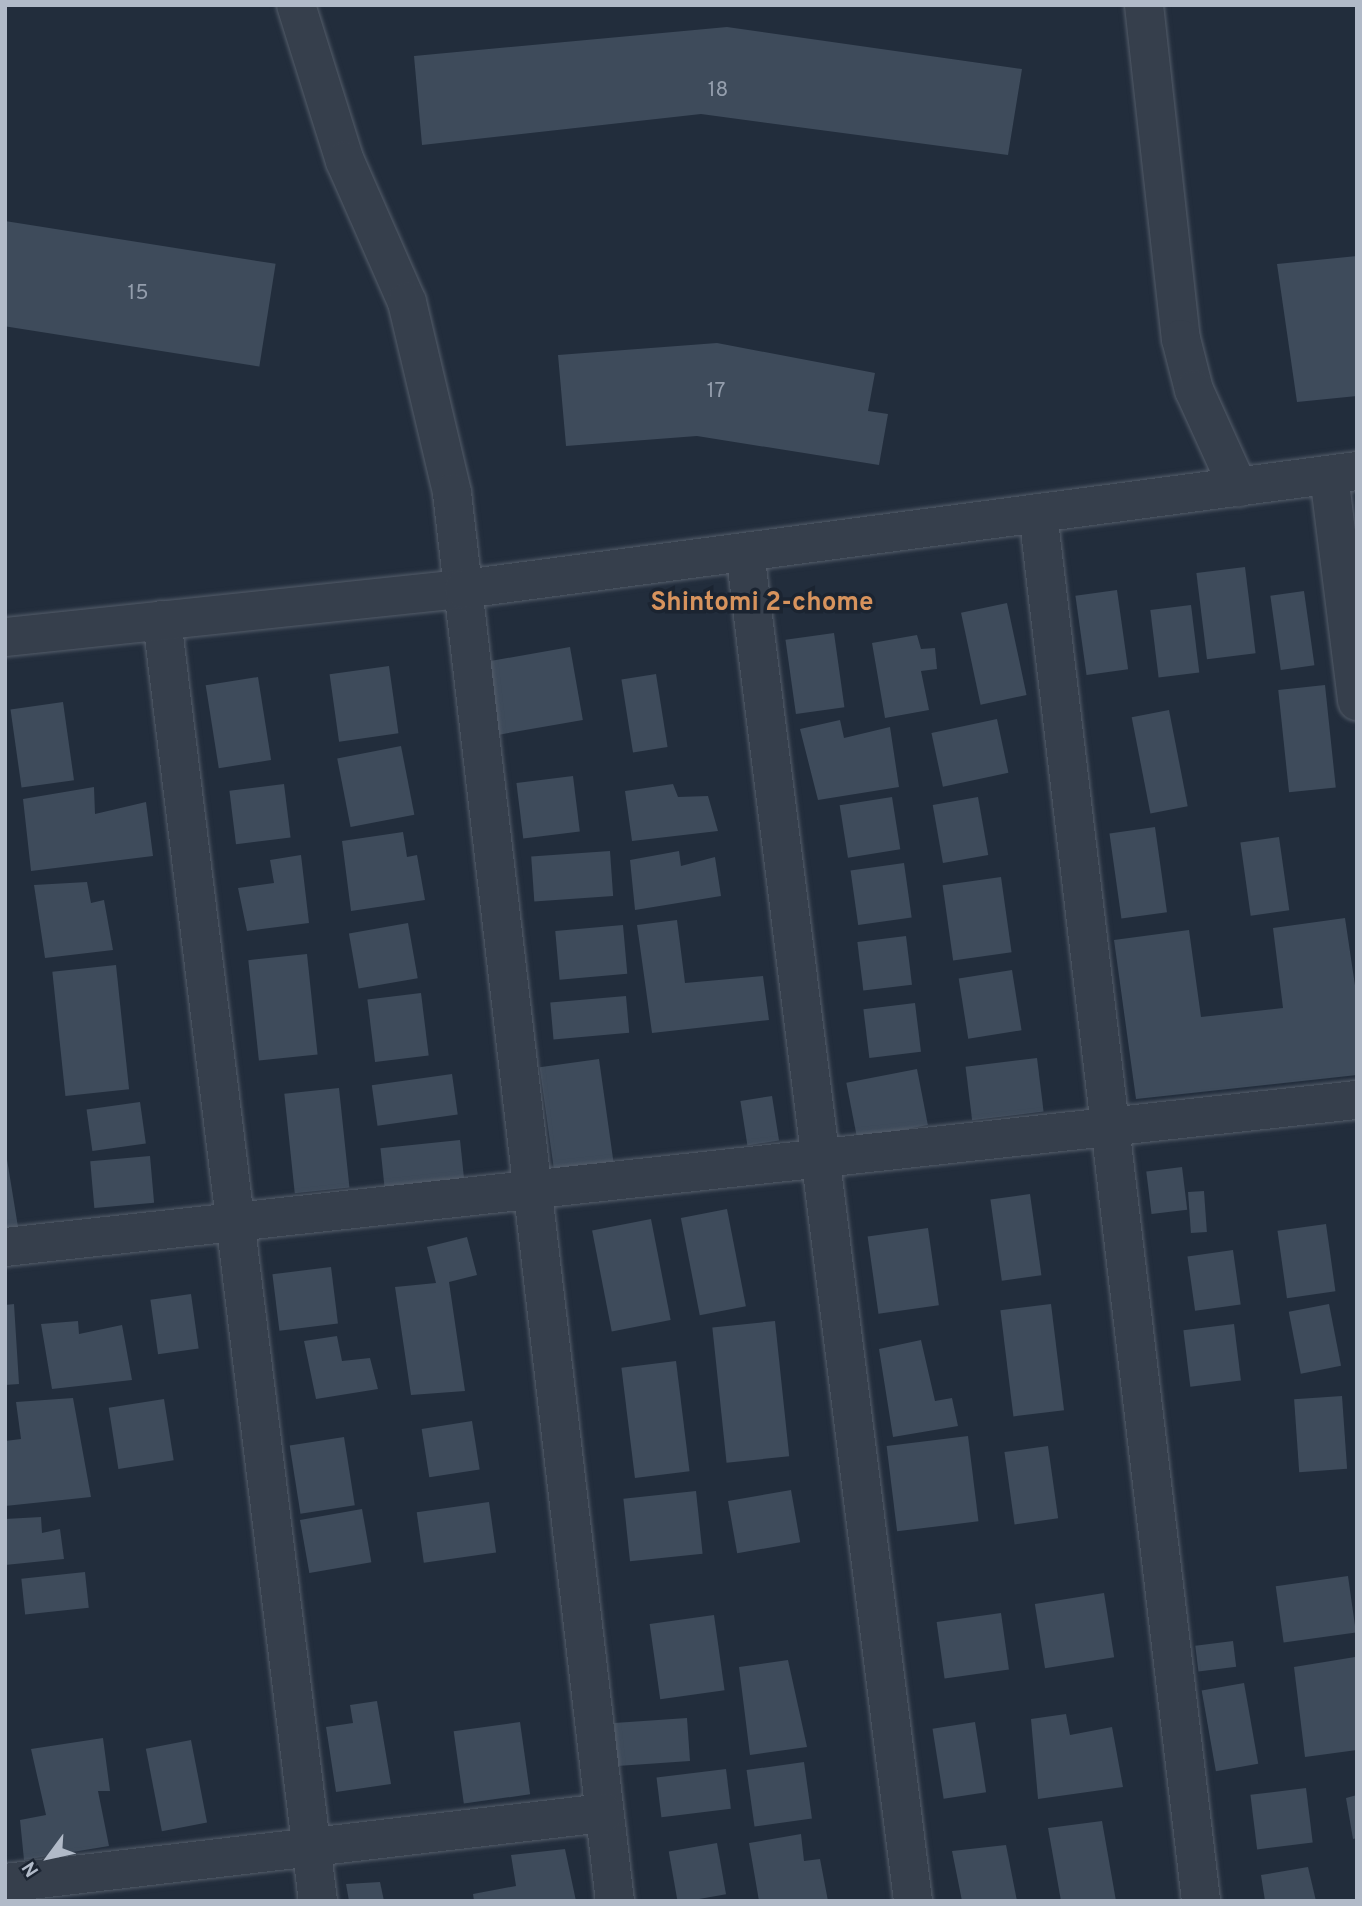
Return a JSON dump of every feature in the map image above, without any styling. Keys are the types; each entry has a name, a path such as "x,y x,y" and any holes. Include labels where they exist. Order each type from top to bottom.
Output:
{"street":[{"path":"296,5 345,161 407,302 452,493 529,1187 615,1901"},
{"path":"1144,5 1181,339 1194,390 1238,487"},
{"path":"5,637 464,589 1343,473 1357,701"},
{"path":"1038,513 1201,1901"},
{"path":"745,552 825,1156 913,1901"},
{"path":"162,620 318,1901"},
{"path":"5,1247 529,1187 1357,1100"},
{"path":"5,1883 604,1813"}],"building":[{"path":"727,27 1022,69 1008,155 701,114 422,145 414,56"},
{"path":"5,221 276,264 259,367 5,326"},
{"path":"1357,256 1357,396 1297,402 1277,264"},
{"path":"717,343 875,373 868,411 888,414 879,465 697,436 566,446 558,355"},
{"path":"1245,567 1256,653 1207,659 1196,573"},
{"path":"1117,590 1128,669 1087,675 1075,596"},
{"path":"1304,591 1314,665 1281,670 1270,596"},
{"path":"1007,603 1027,695 981,705 961,613"},
{"path":"1191,605 1199,672 1159,677 1150,610"},
{"path":"834,633 844,707 796,714 785,640"},
{"path":"917,635 921,649 935,648 937,669 921,671 929,710 885,718 872,643"},
{"path":"570,647 583,720 499,735 486,662"},
{"path":"389,666 398,733 339,742 330,674"},
{"path":"656,674 668,747 633,753 621,679"},
{"path":"258,677 271,760 219,768 206,685"},
{"path":"1325,685 1336,787 1289,792 1278,690"},
{"path":"63,702 74,780 22,788 11,709"},
{"path":"1169,710 1188,806 1150,813 1132,717"},
{"path":"997,719 1008,773 943,787 931,733"},
{"path":"840,720 844,738 890,727 899,787 818,800 800,729"},
{"path":"401,746 414,815 351,827 337,758"},
{"path":"573,776 580,832 523,839 516,783"},
{"path":"284,784 291,838 236,844 229,791"},
{"path":"673,784 678,797 708,796 718,831 632,841 625,791"},
{"path":"94,787 95,814 146,802 153,856 31,871 23,799"},
{"path":"892,797 900,849 848,858 840,805"},
{"path":"978,797 988,855 943,863 933,805"},
{"path":"1155,827 1167,912 1121,919 1109,833"},
{"path":"403,832 407,857 417,855 425,900 351,911 342,841"},
{"path":"1279,837 1289,910 1251,916 1240,842"},
{"path":"610,851 613,896 534,901 531,857"},
{"path":"679,851 681,866 715,857 721,896 635,910 630,860"},
{"path":"301,855 309,923 247,931 238,888 274,883 270,860"},
{"path":"904,863 912,917 858,925 851,871"},
{"path":"1001,877 1012,952 953,960 943,885"},
{"path":"87,882 91,903 104,900 113,950 45,958 34,885"},
{"path":"1345,918 1357,999 1357,1075 1136,1099 1114,940 1189,930 1201,1017 1283,1008 1273,928"},
{"path":"677,920 685,983 763,976 769,1020 652,1033 637,925"},
{"path":"408,923 418,978 359,989 349,933"},
{"path":"623,925 627,974 560,980 555,931"},
{"path":"906,936 912,985 863,991 857,942"},
{"path":"307,954 318,1054 259,1061 248,960"},
{"path":"116,965 129,1089 65,1096 52,972"},
{"path":"1012,970 1022,1030 968,1039 959,978"},
{"path":"421,993 429,1056 375,1062 367,1000"},
{"path":"626,996 629,1033 554,1039 550,1003"},
{"path":"915,1003 921,1052 869,1058 863,1009"},
{"path":"1037,1058 1044,1112 972,1120 966,1067"},
{"path":"599,1059 614,1165 554,1173 540,1067"},
{"path":"917,1069 928,1125 857,1139 846,1083"},
{"path":"452,1074 458,1115 377,1126 372,1085"},
{"path":"339,1088 349,1187 295,1193 284,1094"},
{"path":"772,1096 779,1140 747,1145 740,1101"},
{"path":"140,1102 146,1144 92,1151 87,1110"},
{"path":"460,1140 464,1181 385,1189 380,1148"},
{"path":"5,1147 18,1227 5,1228"},
{"path":"150,1156 154,1203 94,1208 90,1161"},
{"path":"1182,1167 1187,1210 1152,1214 1146,1171"},
{"path":"1204,1191 1207,1232 1191,1233 1188,1192"},
{"path":"1030,1194 1041,1275 1002,1281 990,1200"},
{"path":"727,1209 746,1306 700,1315 681,1218"},
{"path":"651,1219 671,1320 612,1332 592,1230"},
{"path":"1326,1224 1335,1291 1287,1298 1277,1231"},
{"path":"928,1228 939,1305 878,1314 868,1236"},
{"path":"467,1237 477,1275 449,1282 465,1391 411,1395 395,1287 436,1283 427,1247"},
{"path":"1233,1250 1241,1304 1195,1311 1187,1256"},
{"path":"331,1267 338,1324 279,1331 272,1274"},
{"path":"191,1294 199,1348 158,1354 150,1300"},
{"path":"14,1304 19,1384 5,1385 5,1305"},
{"path":"1051,1304 1064,1410 1013,1416 1000,1310"},
{"path":"1329,1304 1341,1366 1301,1374 1289,1312"},
{"path":"78,1321 79,1334 122,1325 132,1380 52,1389 41,1324"},
{"path":"775,1321 789,1456 727,1463 712,1328"},
{"path":"1234,1324 1241,1381 1190,1387 1183,1330"},
{"path":"337,1336 342,1361 370,1358 378,1389 316,1399 304,1341"},
{"path":"921,1340 935,1401 952,1398 958,1426 893,1437 879,1349"},
{"path":"676,1361 690,1471 635,1478 621,1368"},
{"path":"1342,1396 1347,1469 1299,1472 1294,1399"},
{"path":"73,1398 91,1497 5,1506 5,1441 21,1439 16,1402"},
{"path":"164,1399 174,1460 118,1469 109,1408"},
{"path":"472,1421 480,1469 429,1477 422,1429"},
{"path":"968,1436 978,1521 897,1531 887,1446"},
{"path":"344,1437 355,1505 300,1514 290,1446"},
{"path":"1048,1446 1058,1518 1015,1524 1004,1452"},
{"path":"791,1490 800,1542 737,1553 728,1501"},
{"path":"696,1491 703,1554 630,1561 623,1499"},
{"path":"489,1502 496,1553 424,1563 417,1512"},
{"path":"362,1509 371,1562 309,1573 300,1520"},
{"path":"41,1517 42,1533 60,1529 64,1559 5,1565 5,1519"},
{"path":"85,1572 89,1608 25,1614 21,1579"},
{"path":"1348,1576 1356,1632 1284,1643 1276,1586"},
{"path":"1104,1593 1114,1657 1045,1668 1035,1604"},
{"path":"1001,1613 1009,1669 945,1678 937,1622"},
{"path":"714,1615 725,1690 660,1699 650,1624"},
{"path":"1233,1641 1236,1667 1198,1671 1195,1646"},
{"path":"1355,1657 1357,1750 1305,1757 1294,1667"},
{"path":"788,1660 807,1747 750,1755 739,1667"},
{"path":"1244,1683 1258,1764 1216,1771 1202,1690"},
{"path":"377,1701 391,1784 336,1792 326,1727 353,1723 350,1705"},
{"path":"1066,1714 1070,1735 1112,1727 1123,1787 1038,1799 1031,1719"},
{"path":"687,1718 690,1761 617,1766 614,1723"},
{"path":"520,1722 530,1794 464,1804 454,1731"},
{"path":"975,1722 986,1792 944,1799 933,1729"},
{"path":"103,1738 110,1791 98,1791 109,1846 24,1860 20,1820 46,1815 31,1749"},
{"path":"191,1740 207,1822 162,1831 146,1749"},
{"path":"804,1762 812,1818 754,1827 747,1770"},
{"path":"726,1769 731,1809 661,1817 657,1778"},
{"path":"1306,1788 1313,1843 1257,1849 1250,1795"},
{"path":"1357,1795 1357,1838 1353,1839 1346,1798"},
{"path":"1102,1821 1116,1901 1061,1901 1048,1828"},
{"path":"801,1834 804,1861 820,1859 828,1901 759,1901 749,1843"},
{"path":"717,1843 726,1894 677,1901 669,1852"},
{"path":"1006,1845 1017,1901 962,1901 952,1851"},
{"path":"565,1849 576,1901 474,1901 473,1894 516,1886 511,1855"},
{"path":"1308,1867 1316,1901 1265,1901 1261,1875"},
{"path":"380,1882 384,1901 349,1901 346,1884"}],"district":[{"name":"Shintomi 2-chome","path":"762,604"}]}
